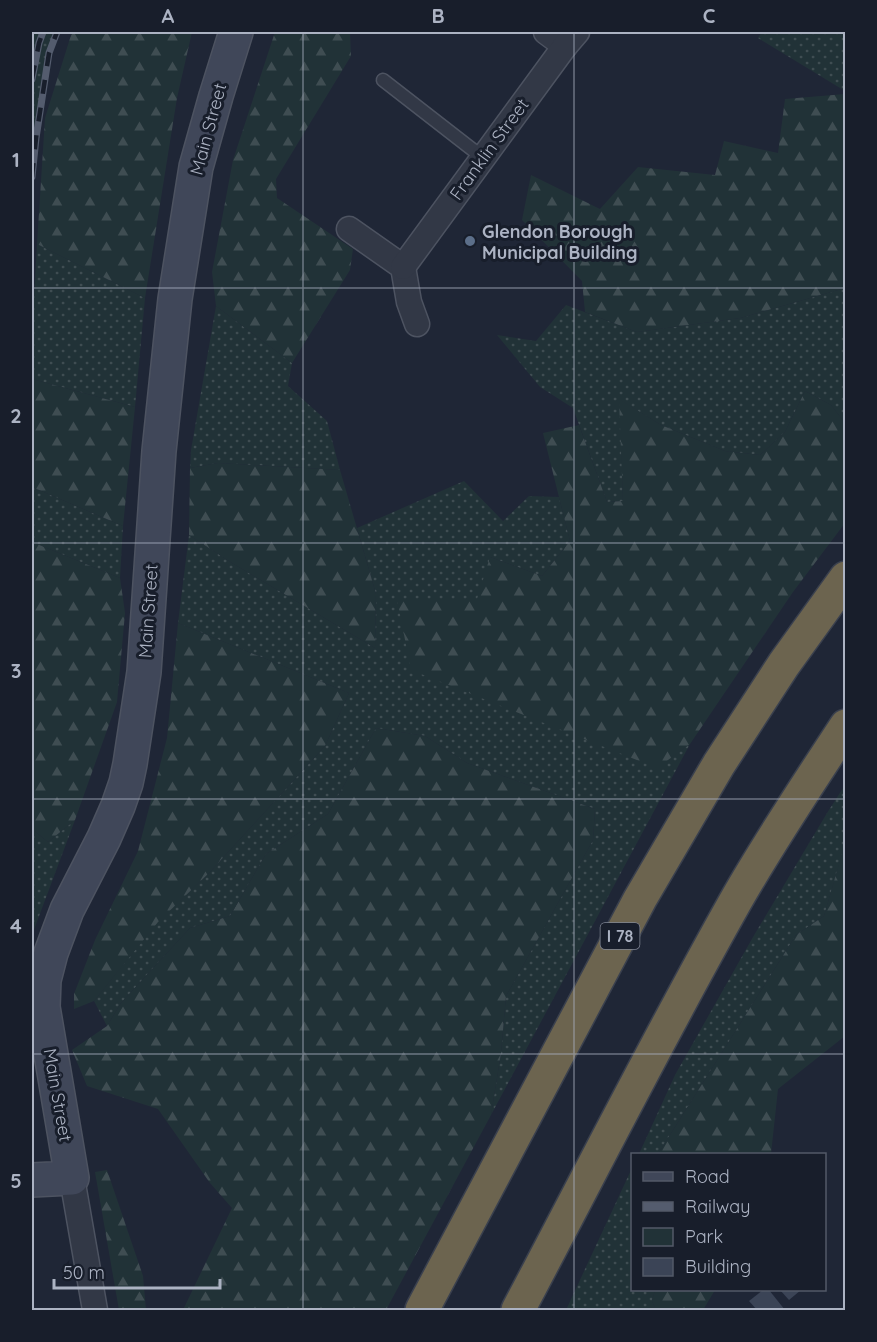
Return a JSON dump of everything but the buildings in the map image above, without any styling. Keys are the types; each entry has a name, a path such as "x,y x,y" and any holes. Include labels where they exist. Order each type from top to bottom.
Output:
{"highway":[{"name":"I 78","path":"422,1311 640,899 714,773 778,672 846,578"},
{"path":"518,1311 604,1143 735,902 846,726"}],"main road":[{"name":"Main Street","path":"72,1178 43,1007 44,980 67,910 118,806 130,764 144,672 159,451 175,298 196,167 237,32"},
{"path":"32,1180 72,1178"}],"street":[{"name":"Franklin Street","path":"403,267 482,157 563,36"},
{"path":"349,229 403,267 417,324"},
{"path":"72,1178 95,1311"}],"lane":[{"path":"383,80 482,157"}],"green space":[{"path":"32,32 57,32 49,53 32,177"},
{"path":"72,32 192,32 177,98 145,298 37,244 45,118"},
{"path":"275,32 350,32 351,56 276,179 277,198 353,249 350,270 292,363 216,306 212,272 233,160"},
{"path":"762,32 845,32 845,91 758,38"},
{"path":"845,94 845,288 740,318 637,332 585,312 582,281 522,220 531,175 600,209 638,167 715,175 724,141 778,153 785,99"},
{"path":"37,244 145,298 135,407 32,379"},
{"path":"845,288 845,423 831,405 805,391 785,432 760,455 725,451 661,425 620,400 623,501 607,502 573,408 540,387 497,335 536,341 566,305 637,332 740,318"},
{"path":"216,306 292,363 288,386 327,421 340,470 218,463 190,468 191,450"},
{"path":"32,379 135,407 123,526 32,487"},
{"path":"805,391 831,405 845,423 845,523 793,592 690,744 657,768 411,670 397,599 477,599 490,557 542,576 570,541 543,433 579,425 607,502 623,501 619,399 661,425 725,451 760,455 785,432"},
{"path":"218,463 340,470 376,594 375,648 189,535 190,468"},
{"path":"464,481 503,521 529,496 559,497 570,541 542,576 490,557 657,767 690,744 491,1115 501,1053 506,996 593,840 595,809 467,763 425,736 376,728 328,814 266,854 230,916 190,928 121,1003 107,1026 94,1001 158,921 209,873 325,746 349,693 178,623 189,535 375,648 376,594 357,528"},
{"path":"32,487 123,526 120,578 32,542"},
{"path":"32,542 120,578 125,613 117,702 75,820 48,842 32,829"},
{"path":"178,623 349,693 325,746 209,873 158,922 94,1001 74,1009 74,994 95,940 138,851 167,738"},
{"path":"376,728 425,736 467,763 595,809 593,840 506,996 501,1053 491,1115 386,1310 183,1310 232,1208 210,1183 158,1109 87,1086 72,1050 107,1026 121,1003 190,928 230,916 266,854 328,814"},
{"path":"845,785 845,853 843,851 824,916 796,935 659,1153 639,1153 675,1075"},
{"path":"75,820 32,935 32,829 48,842"},
{"path":"843,850 846,853 845,1036 778,1089 771,1153 659,1153 796,935 824,916"},
{"path":"107,1170 143,1276 146,1310 119,1310 95,1172"},
{"path":"631,1170 631,1291 655,1291 652,1301 656,1310 566,1310"},
{"path":"655,1291 714,1291 703,1310 656,1310 652,1301"}],"railway":[{"path":"32,79 43,32"},
{"path":"32,177 49,53 57,32"}],"place":[{"name":"Glendon Borough Municipal Building","path":"470,241"}]}
